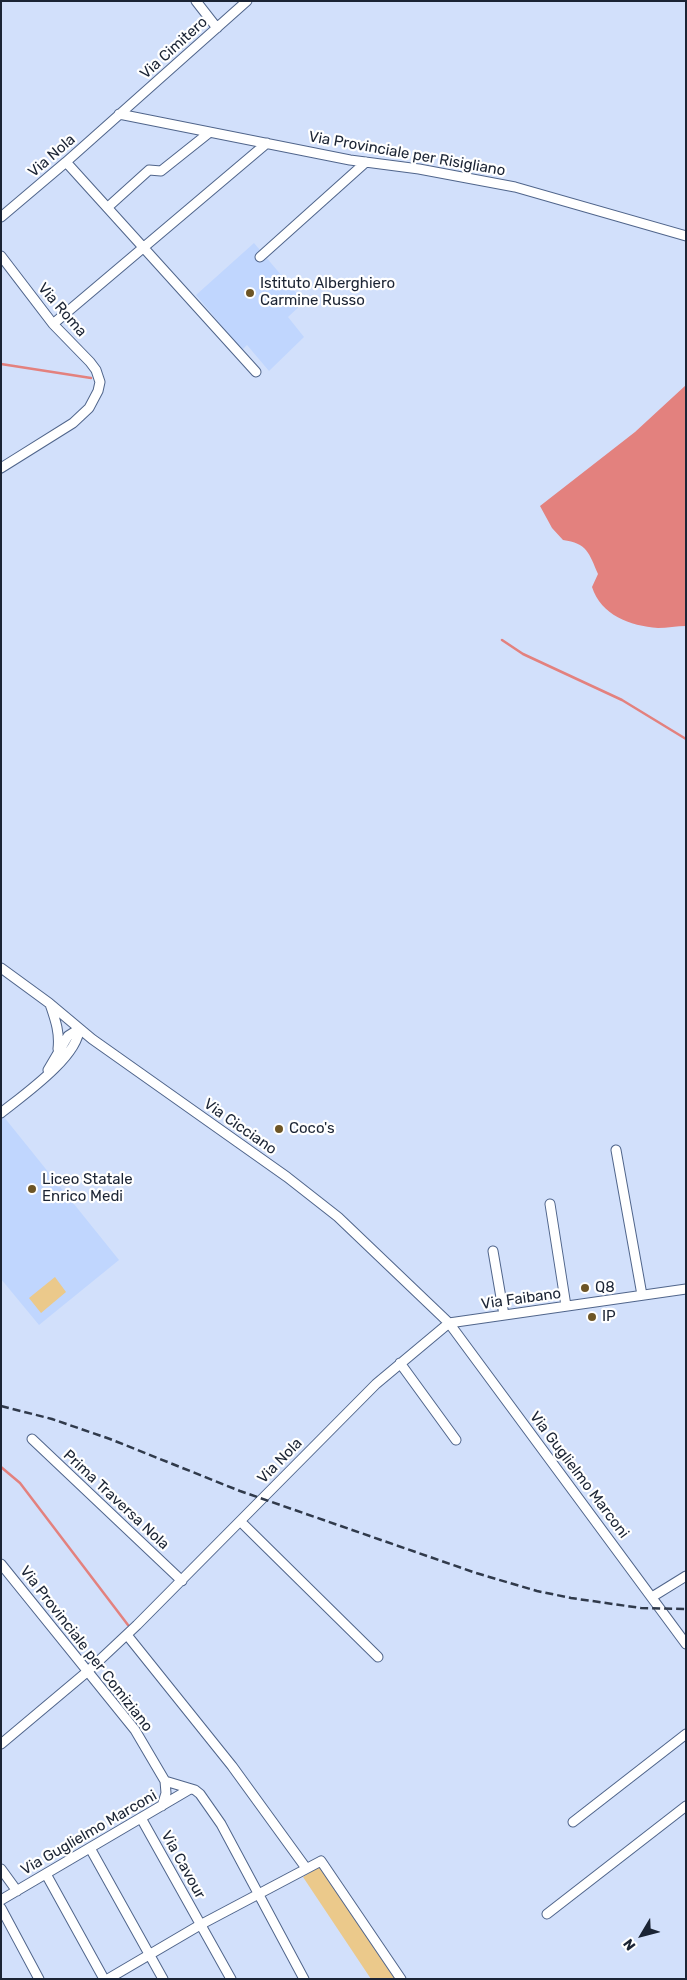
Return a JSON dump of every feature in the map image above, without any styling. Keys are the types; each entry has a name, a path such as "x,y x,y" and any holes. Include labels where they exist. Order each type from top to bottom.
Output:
{"street":[{"path":"196,1 217,28"},
{"name":"Via Cimitero","path":"119,114 247,1"},
{"name":"Via Provinciale per Risigliano","path":"119,114 267,144 515,187 686,236"},
{"name":"Via Nola","path":"1,217 119,114"},
{"path":"108,207 149,170 161,171 210,132"},
{"path":"53,324 267,144"},
{"path":"66,162 256,372"},
{"path":"260,257 366,162"},
{"name":"Via Roma","path":"1,256 53,324 90,362 96,370 100,382 98,391 89,408 73,423 1,468"},
{"name":"Via Cicciano","path":"1,968 92,1039 287,1176 338,1217 449,1323"},
{"path":"49,1004 58,1026 60,1039 58,1052"},
{"path":"1,1113 44,1078 69,1052 77,1040 79,1029"},
{"path":"44,1078 68,1036 79,1029"},
{"path":"69,1052 92,1039"},
{"path":"616,1150 642,1295"},
{"path":"550,1204 566,1306"},
{"path":"493,1251 504,1315"},
{"name":"Via Faibano","path":"449,1323 686,1289"},
{"name":"Via Nola","path":"128,1634 241,1522 340,1418 376,1384 449,1323"},
{"name":"Via Guglielmo Marconi","path":"449,1323 686,1644"},
{"path":"400,1364 456,1440"},
{"name":"Prima Traversa Nola","path":"32,1439 182,1581"},
{"path":"241,1522 378,1657"},
{"name":"Via Provinciale per Comiziano","path":"1,1564 135,1730 164,1781"},
{"path":"652,1597 686,1576"},
{"path":"1,1744 128,1634 232,1766 306,1868"},
{"path":"573,1822 686,1734"},
{"path":"162,1806 166,1793 164,1781 200,1794 221,1824 304,1979"},
{"name":"Via Guglielmo Marconi","path":"1,1900 190,1789"},
{"path":"546,1914 686,1806"},
{"name":"Via Cavour","path":"141,1818 231,1979"},
{"path":"90,1848 163,1979"},
{"path":"46,1874 106,1979 200,1925 321,1861 401,1979"},
{"path":"1,1869 16,1891"},
{"path":"1,1908 39,1979"}],"shaded area":[{"path":"254,243 304,302 288,317 304,337 269,371 247,345 242,350 196,295"},
{"path":"686,385 686,626 647,627 627,622 609,612 602,605 592,587 598,574 586,550 571,541 563,540 552,528 540,506 635,432"},
{"name":"Liceo Statale Enrico Medi","path":"4,1117 119,1260 39,1325 1,1279 1,1119"},
{"path":"55,1277 66,1292 41,1313 29,1298"},
{"path":"319,1866 396,1979 371,1979 303,1877"}],"waterway":[{"path":"1,364 91,378"},
{"path":"502,640 523,654 622,700 686,739"},
{"path":"1,1467 20,1483 128,1625"}],"railway":[{"path":"1,1406 52,1419 110,1439 240,1491 476,1573 537,1591 571,1598 641,1608 686,1609"}],"place":[{"name":"Istituto Alberghiero Carmine Russo","path":"250,293"},
{"name":"Coco's","path":"279,1129"},
{"name":"Liceo Statale Enrico Medi","path":"32,1189"},
{"name":"Q8","path":"585,1288"},
{"name":"IP","path":"592,1317"}]}
